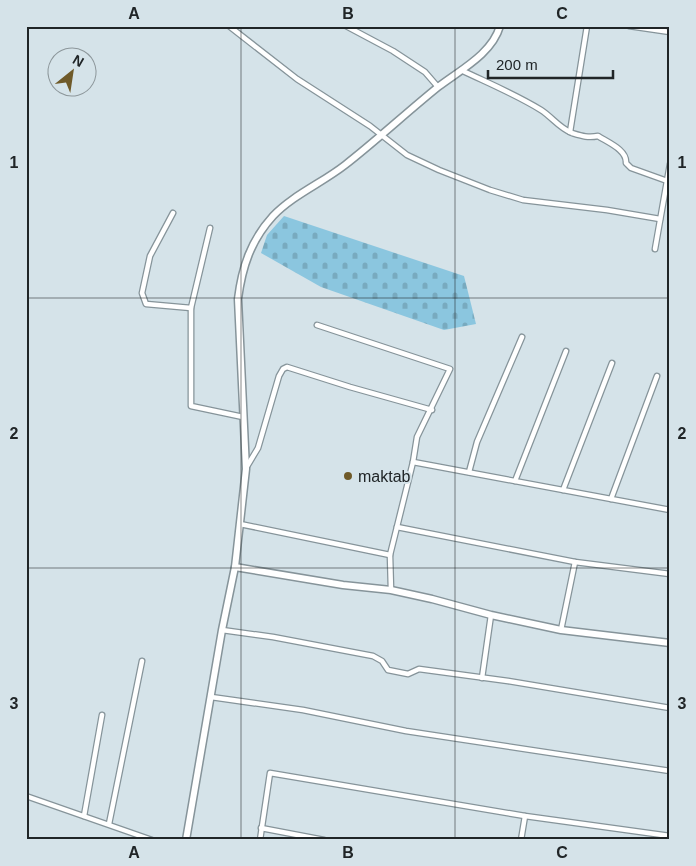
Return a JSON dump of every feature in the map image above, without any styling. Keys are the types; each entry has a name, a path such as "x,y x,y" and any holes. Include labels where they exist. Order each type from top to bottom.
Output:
{"street":[{"path":"229,26 297,79 370,126 407,155 431,166 490,190 514,197 660,219"},
{"path":"346,26 393,51 425,72 438,87"},
{"path":"186,840 222,630 235,567 246,469 238,299 247,255 273,216 286,205 343,167 438,87 487,49 497,35 500,26"},
{"path":"570,132 587,26"},
{"path":"629,26 670,32"},
{"path":"461,70 498,86 529,103 570,132 587,138 598,136 621,151 626,158 626,163 631,168 668,181"},
{"path":"655,249 670,164"},
{"path":"173,213 150,256 142,293 146,304 191,308"},
{"path":"210,228 191,308 191,406 243,417"},
{"path":"317,325 450,369 432,410 417,437 413,462 390,555 392,590"},
{"path":"469,472 477,442 522,337"},
{"path":"515,481 566,351"},
{"path":"563,490 612,363"},
{"path":"246,469 258,448 280,376 283,369 288,367 432,410"},
{"path":"611,499 657,376"},
{"path":"413,462 670,510"},
{"path":"240,524 390,555"},
{"path":"397,527 575,562 670,574"},
{"path":"562,630 575,562"},
{"path":"235,567 343,585 392,590 432,598 491,615 562,630 670,643"},
{"path":"482,678 491,615"},
{"path":"222,630 273,637 373,656 382,661 388,670 408,674 418,669 670,708"},
{"path":"109,824 142,661"},
{"path":"211,697 303,710 406,731 670,771"},
{"path":"84,816 102,715"},
{"path":"260,840 270,773 525,816 670,836"},
{"path":"26,796 152,840"},
{"path":"522,840 525,816"},
{"path":"261,828 324,840"}],"green space":[{"path":"284,216 464,276 476,324 444,330 321,287 261,253 267,235"}],"place":[{"name":"maktab","path":"348,476"}]}
